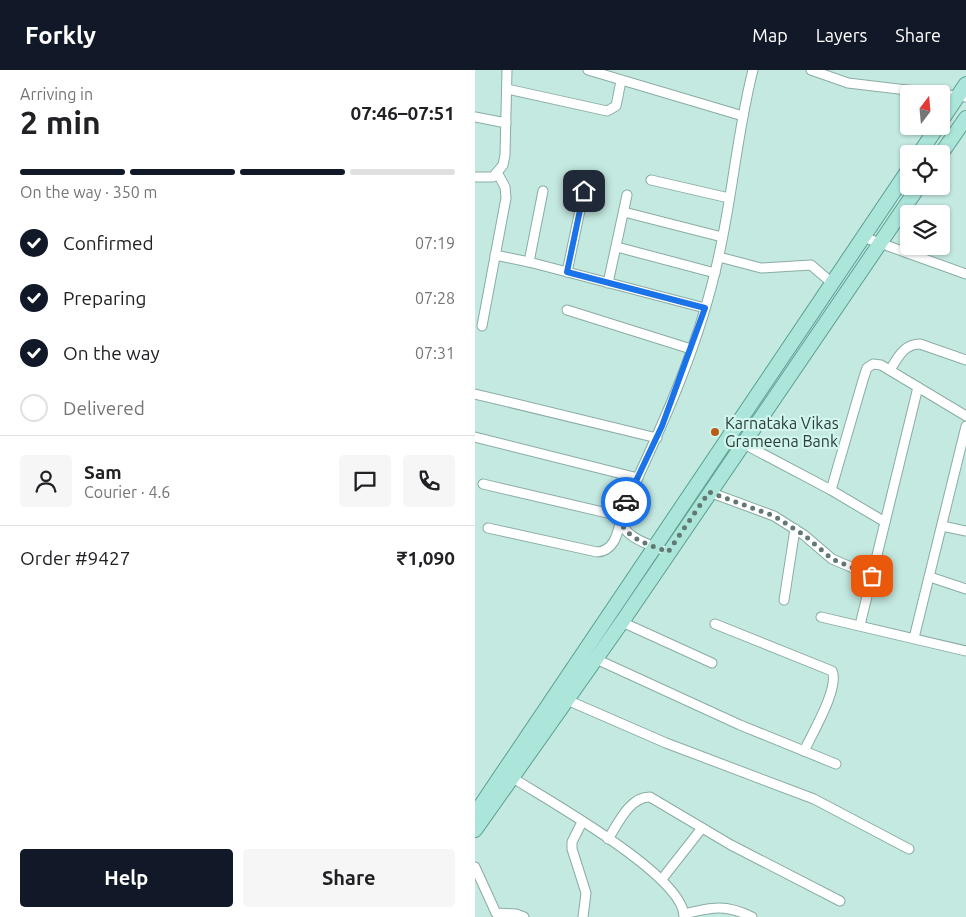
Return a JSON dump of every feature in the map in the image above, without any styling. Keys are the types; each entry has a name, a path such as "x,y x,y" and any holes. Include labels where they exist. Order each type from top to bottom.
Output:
{"main road":[{"path":"950,109 963,92"},
{"path":"947,145 966,118"},
{"path":"475,814 616,618 900,182"},
{"path":"662,549 709,492 744,444 913,195"},
{"path":"475,830 596,659 616,618"}],"street":[{"path":"475,177 493,177 498,174 503,165 505,155 507,70"},
{"path":"588,70 743,116"},
{"path":"488,528 597,552 603,552 612,544 620,519 657,438 705,308 719,257 743,116 753,70"},
{"path":"811,70 848,83 963,92"},
{"path":"507,89 607,111 616,106 621,81"},
{"path":"475,117 506,123"},
{"path":"482,326 506,198 505,187 498,174"},
{"path":"651,180 729,198"},
{"path":"529,262 543,191"},
{"path":"567,272 584,191"},
{"path":"608,283 627,195"},
{"path":"624,212 722,237"},
{"path":"863,238 966,274"},
{"path":"617,247 715,273"},
{"path":"495,255 529,262 705,308"},
{"path":"719,257 761,268 811,265 833,283"},
{"path":"567,310 691,349"},
{"path":"890,370 900,353 912,344 920,344 966,360"},
{"path":"831,490 867,368 873,364 881,365 890,370 966,416"},
{"path":"860,625 918,387"},
{"path":"475,394 657,438"},
{"path":"914,638 966,426"},
{"path":"475,436 638,478"},
{"path":"744,444 831,490 885,522"},
{"path":"483,484 620,519 633,537 662,549"},
{"path":"709,492 753,507 795,529 832,559 872,576"},
{"path":"942,526 966,532"},
{"path":"784,600 795,529"},
{"path":"930,578 966,589"},
{"path":"821,617 966,650"},
{"path":"616,618 712,663"},
{"path":"715,624 832,671 834,676 833,688 804,751"},
{"path":"596,659 740,725 836,764"},
{"path":"567,700 666,743 814,799 909,849"},
{"path":"513,778 609,839 661,879 679,902 684,915 722,907 731,908 752,917"},
{"path":"609,839 630,807 643,797 650,797 763,863 840,901"},
{"path":"583,822 572,842 572,849 586,893 583,917"},
{"path":"661,879 702,828"},
{"path":"475,868 496,913 516,914 524,917"}],"way so far":[{"path":"626,502 620,516 620,522 624,530 633,537 668,552 709,492 774,516 804,535 832,559 872,576"}],"place":[{"name":"Karnataka Vikas Grameena Bank","path":"715,432"}],"route":[{"path":"584,191 567,272 705,308 662,426 626,502"}]}
